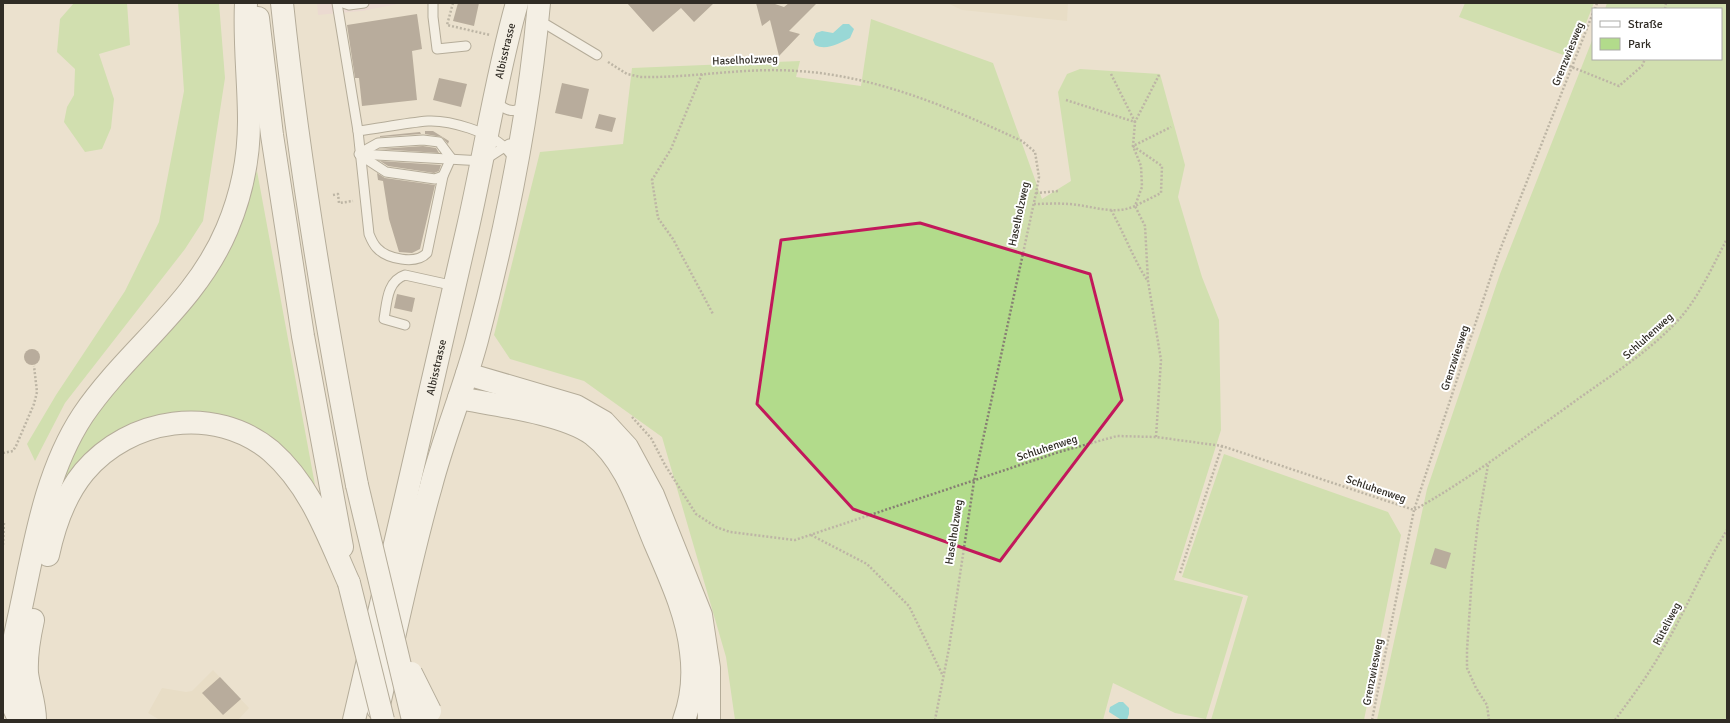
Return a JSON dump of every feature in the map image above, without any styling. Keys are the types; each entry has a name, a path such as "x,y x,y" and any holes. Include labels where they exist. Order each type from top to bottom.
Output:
{"main road":[{"path":"21,720 16,711 10,688 11,652 42,519 58,465 76,427 90,405 178,308 204,273 222,241 236,204 246,157 249,122 246,3"},
{"path":"256,3 272,135 303,336 341,555 383,720"},
{"path":"282,3 296,127 309,220 332,356 357,485 391,632 426,717"},
{"path":"375,720 425,506 437,462 477,340 496,259 514,149 526,106 530,11"},
{"name":"Albisstrasse","path":"354,720 455,286 494,99 530,11"},
{"path":"434,374 466,374 576,406 596,416 612,429 634,457 647,481 701,615 709,668 709,720"},
{"path":"434,374 459,398 568,421 592,434 605,446 618,462 632,488 669,575 686,626 692,651 693,673 691,692 684,720"},
{"path":"35,720 35,705 27,674 28,649 41,584 55,529 68,497 83,473 109,448 136,433 161,425 196,422 235,431 263,445 286,465 306,492 341,555"}],"lane":[{"path":"337,3 358,131 359,154 369,234 376,248 390,256 417,258 427,253 443,176 451,158"},
{"path":"343,3 349,5 364,3"},
{"path":"433,3 433,17 437,49 466,46"},
{"path":"530,11 597,55"},
{"path":"494,99 503,109 509,111 514,111 526,106"},
{"path":"358,131 434,121 473,129 514,149"},
{"path":"359,154 378,143 422,140 439,142 451,158"},
{"path":"359,154 451,158 482,161 514,149"},
{"path":"359,154 386,172 435,179 443,176"},
{"path":"405,325 384,319 390,290 399,277 405,275 455,286"}],"path":[{"path":"453,3 447,25 494,36"},
{"name":"Grenzwiesweg","path":"1372,720 1414,510 1498,255 1592,16"},
{"name":"Haselholzweg","path":"597,55 627,74 641,77 755,70 798,71 843,76 885,85 912,94 1022,141 1034,152 1038,177 1036,193 974,481 935,720"},
{"path":"1569,66 1619,86 1642,66 1645,60"},
{"path":"702,74 671,149 652,180 658,218 673,238 713,314"},
{"path":"1111,74 1135,122"},
{"path":"1156,437 1161,360 1148,281 1145,226 1135,206 1142,187 1141,166 1134,146 1135,122 1159,75"},
{"path":"1066,100 1135,122"},
{"path":"1134,146 1171,127"},
{"path":"1034,204 1070,204 1102,210 1126,210 1161,193 1162,166 1134,146"},
{"path":"1036,193 1059,190"},
{"path":"332,195 338,194 339,202"},
{"path":"1111,210 1125,235 1134,259 1148,281"},
{"name":"Schluhenweg","path":"632,417 651,438 665,465 696,514 716,527 730,532 795,540 1059,452 1117,436 1156,437 1222,446 1414,510 1442,495 1488,464 1639,357 1681,317 1702,286 1727,239"},
{"path":"3,453 13,450 16,446 32,409 37,392 34,366"},
{"path":"1180,573 1222,446"},
{"path":"1488,464 1476,537 1467,650 1468,668 1476,688 1487,705 1489,720"},
{"path":"3,545 4,522"},
{"name":"Rüteliweg","path":"1615,720 1635,694 1663,649 1715,549 1727,530"},
{"path":"811,535 867,564 909,606 943,676"}],"highlighted area":[{"path":"920,223 1090,274 1122,400 1000,561 853,509 757,404 781,240"}],"shaded area":[{"path":"317,3 403,3 362,11 318,15"},
{"path":"947,3 1068,3 1067,21 962,10"},
{"path":"213,670 249,708 238,720 160,720 148,713 162,688 186,692 192,691"}],"green space":[{"path":"74,3 127,3 130,45 99,54 114,99 111,128 102,149 85,152 64,122 67,107 74,95 75,69 57,52 60,19"},
{"path":"178,3 219,3 225,78 203,221 185,249 65,403 35,461 27,444 56,395 125,291 159,222 184,91"},
{"path":"1465,3 1594,3 1569,66 1566,56 1459,17"},
{"path":"1607,3 1727,3 1727,720 1377,720 1427,489 1500,274 1592,41 1592,60 1722,60 1722,8 1605,8"},
{"path":"871,19 993,63 1042,199 1071,181 1058,92 1067,74 1080,69 1160,74 1185,165 1178,197 1202,277 1219,320 1221,430 1174,580 1243,597 1206,719 1175,713 1113,683 1103,720 735,720 726,657 662,437 584,381 510,359 494,335 540,152 623,144 632,68 800,61 796,77 861,86"},
{"path":"257,171 315,485 274,443 241,421 193,414 137,422 60,497 59,484 78,437 247,197"},
{"path":"1224,454 1388,512 1401,535 1364,720 1211,720 1248,596 1182,577"}],"water":[{"path":"843,24 849,24 854,29 850,38 828,47 819,47 815,45 813,40 816,33 822,31 833,33"},
{"path":"1119,702 1123,702 1129,708 1127,720 1120,719 1109,712 1110,707"}],"building":[{"path":"458,3 479,3 474,26 453,21"},
{"path":"627,3 714,3 694,22 681,8 653,32"},
{"path":"756,3 772,3 784,7 789,3 817,3 789,31 800,34 779,56 770,20 762,26"},
{"path":"417,14 422,49 412,51 417,100 362,106 359,78 355,78 347,25"},
{"path":"439,78 467,84 461,107 433,100"},
{"path":"562,83 589,89 582,119 555,113"},
{"path":"599,114 616,118 612,132 595,128"},
{"path":"425,131 433,131 449,141 448,144 442,137 425,134"},
{"path":"420,132 421,134 380,137 380,136"},
{"path":"423,146 436,148 439,153 379,149"},
{"path":"380,161 441,165 439,171 434,173 388,166"},
{"path":"377,173 385,178 435,185 420,249 412,253 399,252 389,219 383,181 378,180"},
{"path":"397,294 415,298 412,312 394,308"},
{"path":"29,349 35,349 40,354 38,363 35,365 29,365 24,360 24,354"},
{"path":"1435,548 1451,553 1446,569 1430,564"},
{"path":"220,677 241,699 223,715 202,693"}]}
